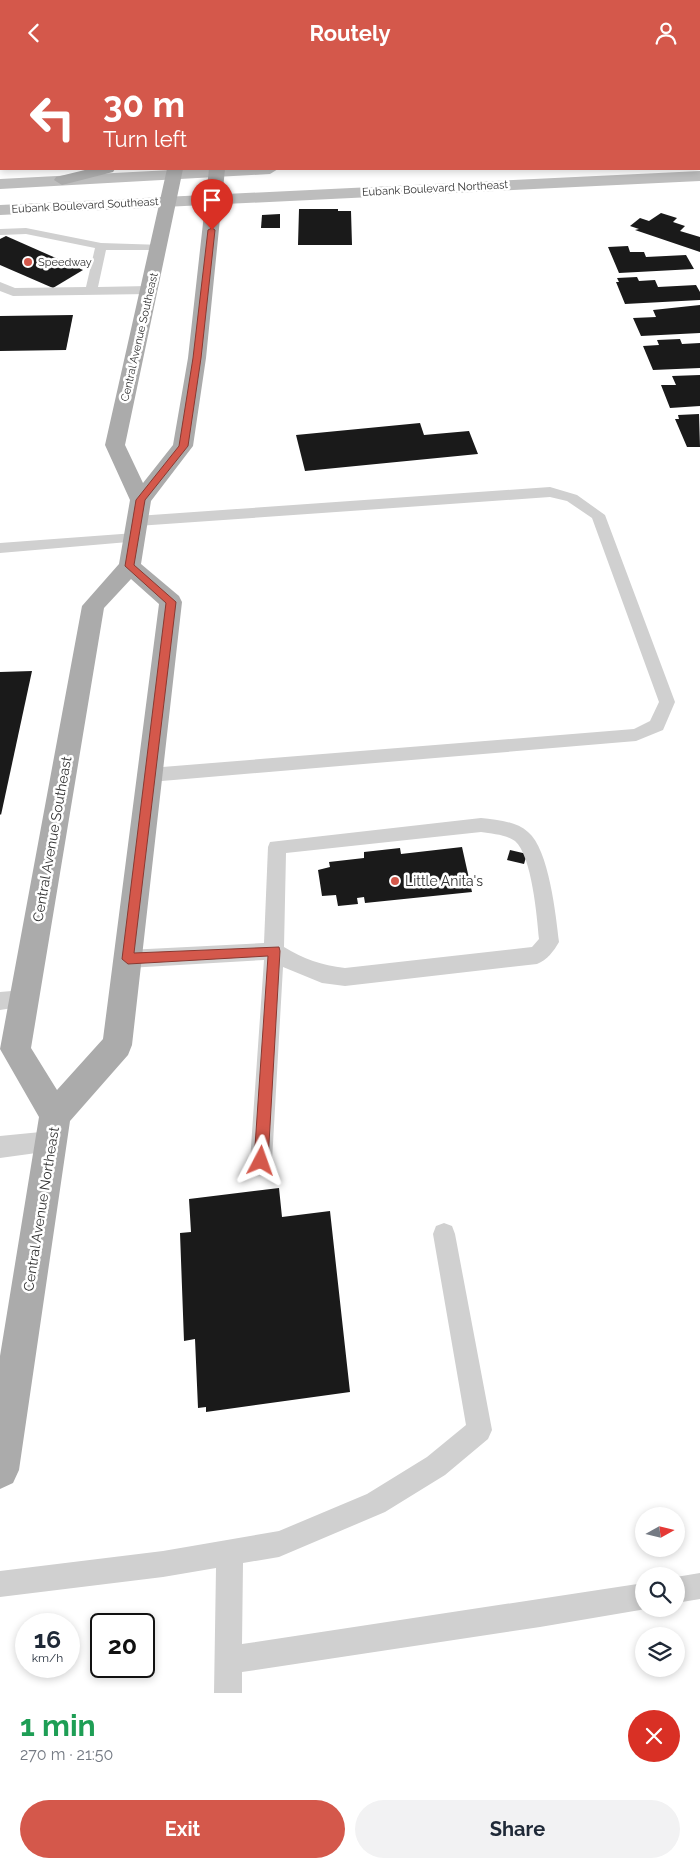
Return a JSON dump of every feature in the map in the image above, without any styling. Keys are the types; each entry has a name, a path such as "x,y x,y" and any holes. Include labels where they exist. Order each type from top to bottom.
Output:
{"main road":[{"path":"62,180 104,170"},
{"path":"130,566 138,520 184,446 197,358 217,170 175,171"},
{"name":"Eubank Boulevard Southeast","path":"0,184 175,171"},
{"name":"Central Avenue Southeast","path":"138,520 114,445 160,247 175,171"},
{"name":"Eubank Boulevard Northeast","path":"170,200 700,176"},
{"name":"Eubank Boulevard Southeast","path":"0,210 170,200"},
{"name":"Central Avenue Southeast","path":"53,1128 15,1050 12,1000 93,605 130,566"},
{"name":"Central Avenue Northeast","path":"0,1470 53,1128 117,1045 171,602 130,566"}],"lane":[{"path":"0,232 26,231 101,246 160,247"},
{"path":"91,291 101,246"},
{"path":"0,286 13,292 150,290"},
{"path":"0,548 138,520 550,492 572,498 598,515 667,702 657,725 636,735 150,775"},
{"path":"128,959 274,951 297,965 322,974 345,977 536,955 549,942 546,912 536,868 524,840 508,829 482,825 277,847 274,951 261,1161"},
{"path":"0,1147 53,1128"},
{"path":"0,1584 230,1553 278,1544 376,1503 436,1465 479,1430 444,1234"},
{"path":"228,1693 230,1553"},
{"path":"685,1588 700,1586"},
{"path":"228,1660 545,1614 635,1598"}],"building":[{"path":"299,209 351,211 352,245 298,245"},
{"path":"661,213 677,218 673,222 685,226 680,231 700,237 700,252 635,230 639,229 630,226 640,218 649,221"},
{"path":"280,214 280,228 261,228 262,215"},
{"path":"6,236 83,270 53,288 0,265 0,239"},
{"path":"628,246 630,252 644,252 646,257 686,255 694,269 619,273 608,247"},
{"path":"637,277 639,281 655,280 658,287 696,285 700,292 700,300 625,304 616,282 619,282 617,278"},
{"path":"700,305 700,333 641,336 633,318 656,317 653,310"},
{"path":"73,315 66,350 0,351 0,316"},
{"path":"680,339 682,344 700,343 700,368 653,370 643,346 659,345 657,340"},
{"path":"700,375 700,406 670,408 661,385 676,385 672,376"},
{"path":"699,414 700,447 687,447 675,419 679,419 678,415"},
{"path":"420,423 424,435 469,431 478,454 305,471 296,435"},
{"path":"32,671 1,815 0,672"},
{"name":"Little Anita's","path":"462,847 472,892 365,903 364,897 357,898 358,904 338,906 336,895 322,896 318,870 330,867 329,862 364,858 364,852 400,848 401,854"},
{"path":"510,850 527,854 524,864 507,860"},
{"path":"279,1188 282,1217 330,1211 350,1392 206,1412 206,1407 198,1408 195,1339 184,1341 180,1233 191,1232 189,1199"}],"place":[{"name":"Speedway","path":"28,262"},
{"name":"Little Anita's","path":"395,881"}],"route":[{"path":"212,230 197,358 184,446 140,500 130,566 171,602 128,959 274,951 261,1161"}]}
